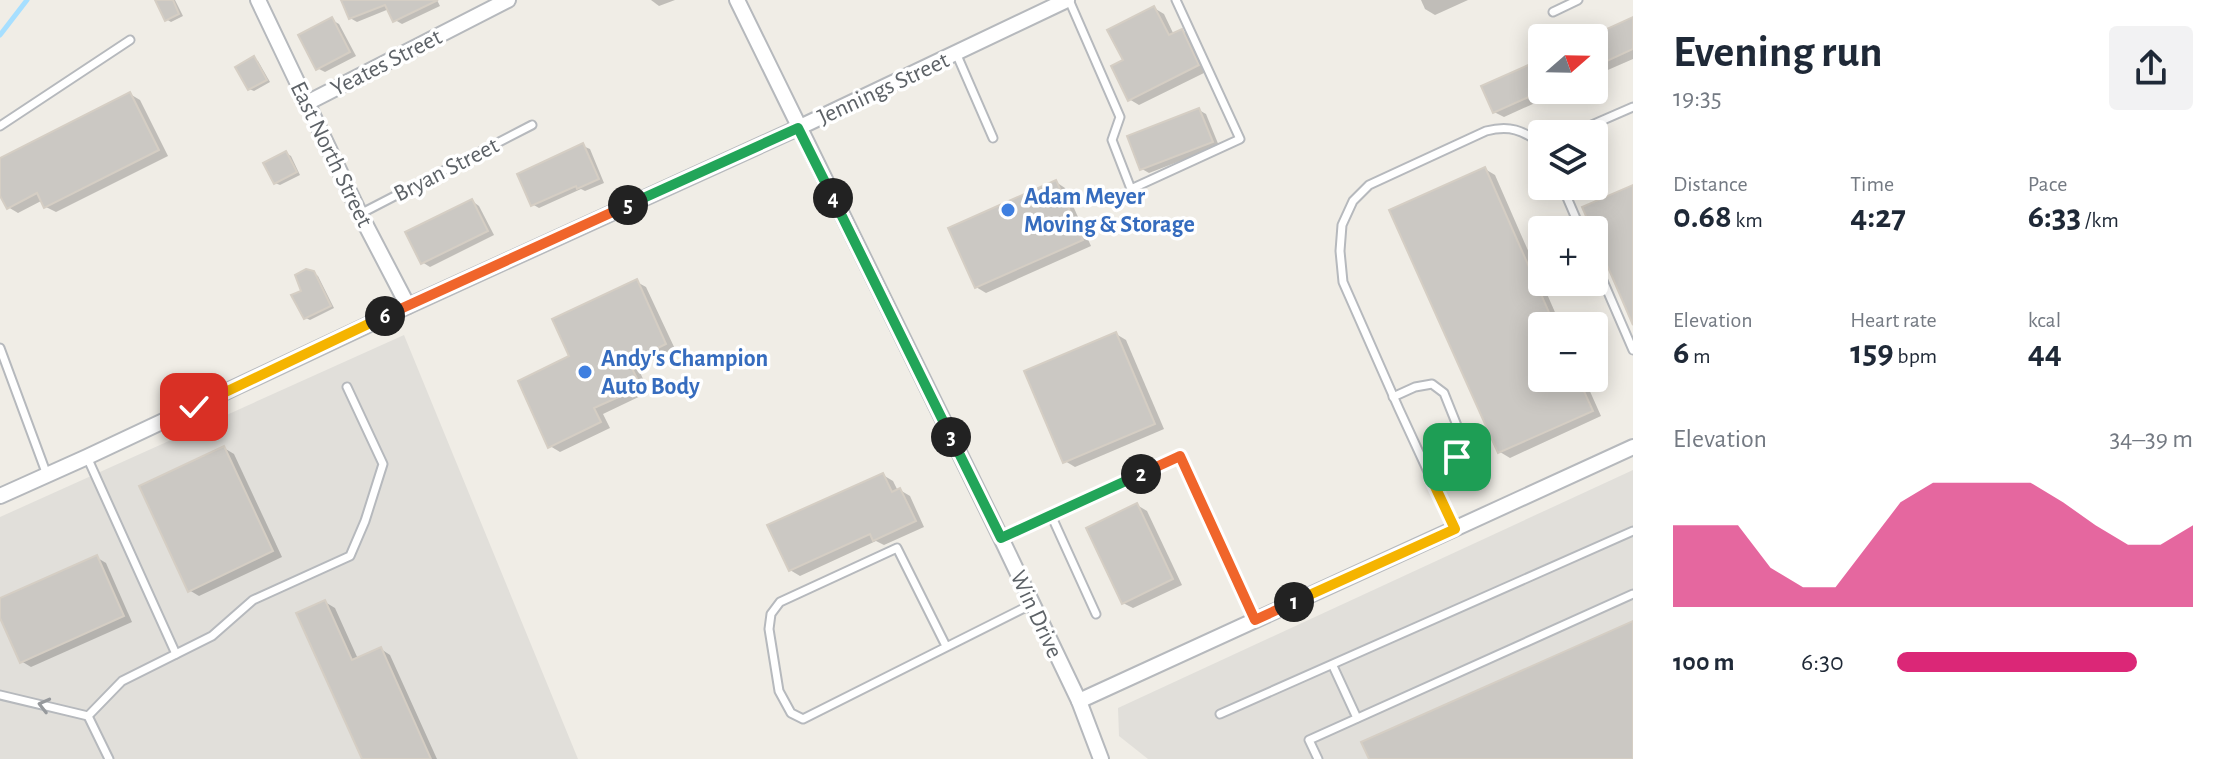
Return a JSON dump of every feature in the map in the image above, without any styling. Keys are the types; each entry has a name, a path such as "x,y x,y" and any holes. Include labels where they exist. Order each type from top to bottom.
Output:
{"street":[{"name":"East North Street","path":"258,0 360,214 408,306"},
{"name":"Yeates Street","path":"307,103 508,0"},
{"name":"Win Drive","path":"737,0 1001,538 1079,701 1101,759"},
{"name":"Jennings Street","path":"0,496 1068,0"},
{"path":"1079,701 1633,447"}],"lane":[{"path":"1068,0 1120,117 1112,140 1131,189 1240,139 1176,0"},
{"path":"1553,12 1578,0"},
{"path":"0,126 130,40"},
{"path":"956,53 993,138"},
{"path":"1603,120 1633,107"},
{"name":"Bryan Street","path":"360,214 532,125"},
{"path":"1455,529 1343,282 1340,251 1342,225 1353,201 1369,185 1486,131 1503,127 1528,134"},
{"path":"1608,292 1633,350"},
{"path":"0,348 47,475"},
{"path":"1393,397 1415,387 1432,384 1444,393 1458,428 1461,445 1457,457 1431,478"},
{"path":"88,716 122,681 212,636 253,600 350,556 383,464 347,387"},
{"path":"1001,538 1180,456 1255,620"},
{"path":"87,457 176,654"},
{"path":"1051,515 1096,614"},
{"path":"1220,714 1633,531"},
{"path":"946,646 897,548 780,602 771,614 769,629 779,691 791,713 803,719 1032,604"},
{"path":"1318,759 1309,740 1633,594"},
{"path":"1333,666 1357,718"},
{"path":"0,695 88,716"},
{"path":"88,716 109,759"}],"shaded area":[{"path":"404,335 578,759 0,759 0,517"},
{"path":"1633,470 1633,759 1148,759 1119,736 1118,708"}],"building":[{"path":"155,0 173,0 179,14 165,21"},
{"path":"341,0 438,0 393,22 385,5 349,19"},
{"path":"1154,6 1169,35 1182,29 1199,65 1128,101 1111,66 1123,60 1107,30"},
{"path":"332,17 350,52 316,70 298,35"},
{"path":"1633,17 1633,49 1608,61 1608,29"},
{"path":"254,56 267,80 248,90 235,67"},
{"path":"1528,65 1528,97 1493,113 1481,86"},
{"path":"130,92 159,150 44,208 37,193 7,209 0,196 0,158"},
{"path":"1199,108 1213,142 1140,170 1127,136"},
{"path":"583,143 599,179 531,206 517,174"},
{"path":"286,151 297,172 274,184 263,163"},
{"path":"1485,167 1528,265 1528,296 1542,296 1549,312 1528,312 1528,392 1584,392 1593,411 1498,453 1389,210"},
{"path":"1056,180 1083,240 975,288 948,228"},
{"path":"1633,185 1633,325 1608,267 1608,216 1586,216 1582,207 1598,200 1608,200 1608,196"},
{"path":"472,199 488,231 421,264 405,232"},
{"path":"306,269 314,271 331,306 304,319 291,295 301,291 295,275"},
{"name":"Andy's Champion Auto Body","path":"637,279 666,344 629,362 641,387 594,408 601,422 548,448 518,381 569,356 552,319"},
{"path":"1116,332 1155,424 1063,463 1024,371"},
{"path":"224,446 273,551 188,592 139,486"},
{"path":"883,473 892,492 900,488 916,521 873,541 870,534 789,571 767,525"},
{"path":"1137,503 1173,579 1122,604 1086,528"},
{"path":"97,555 124,616 20,663 0,618 0,598"},
{"path":"325,600 352,660 381,647 431,759 362,759 296,613"},
{"path":"1633,621 1633,759 1369,759 1361,742"}],"waterway":[{"path":"0,35 27,0"}],"place":[{"name":"Adam Meyer Moving & Storage","path":"1008,210"},
{"name":"Andy's Champion Auto Body","path":"585,372"}],"route":[{"path":"194,407 798,128 1001,538 1180,456 1255,620 1455,529 1431,478 1457,457"}]}
